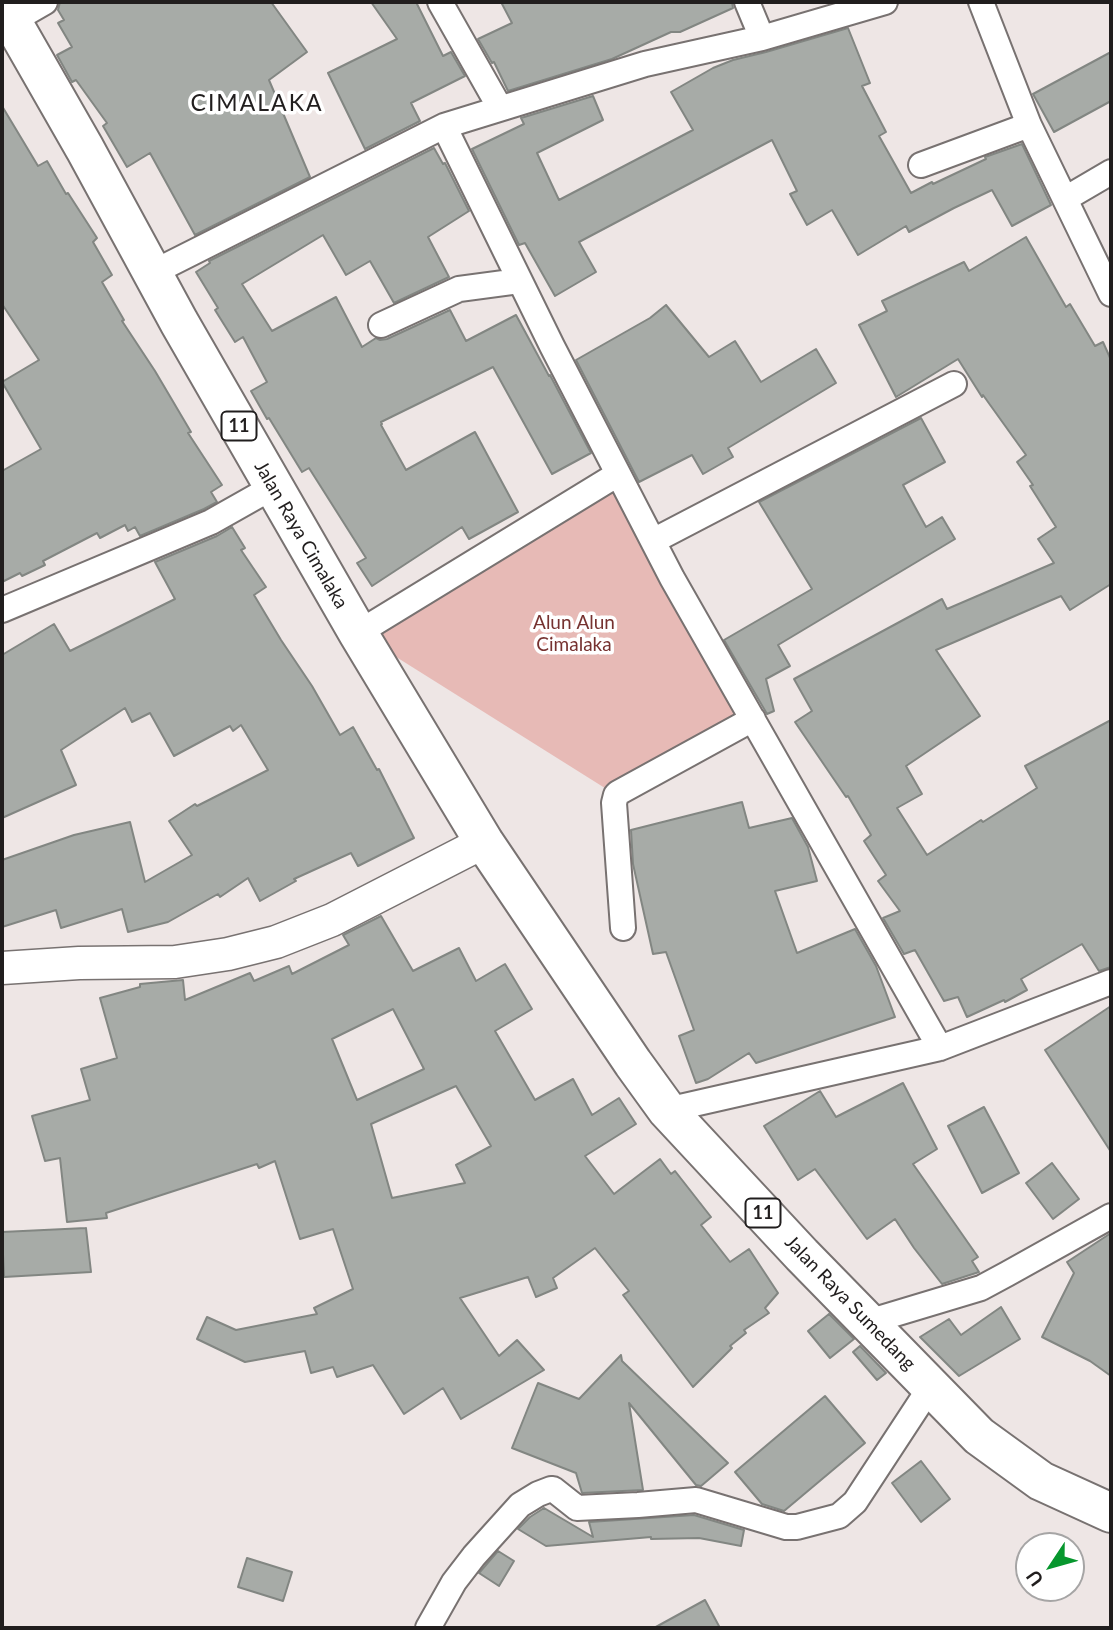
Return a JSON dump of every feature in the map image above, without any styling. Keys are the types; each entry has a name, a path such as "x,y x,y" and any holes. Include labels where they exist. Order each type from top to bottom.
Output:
{"highway":[{"name":"Jalan Raya Cimalaka","path":"7,13 273,486 484,842"},
{"name":"Jalan Raya Sumedang","path":"484,842 667,1110 802,1255 979,1436 1041,1481 1111,1513"}],"street":[{"path":"7,13 45,2"},
{"path":"440,2 500,108"},
{"path":"747,2 762,38"},
{"path":"152,273 444,125 645,64 762,38 885,2"},
{"path":"981,2 1029,125 1111,294"},
{"path":"444,125 519,281 679,590 940,1048"},
{"path":"921,165 1029,125"},
{"path":"1065,200 1111,172"},
{"path":"381,325 459,289 519,281"},
{"path":"653,541 954,384"},
{"path":"358,633 618,474"},
{"path":"2,610 211,522 273,486"},
{"path":"623,928 614,803 616,795 753,719"},
{"path":"2,968 79,963 175,962 228,954 276,942 332,920 484,842"},
{"path":"667,1110 940,1048 1111,982"},
{"path":"869,1322 981,1287 1111,1216"},
{"path":"428,1628 454,1582 474,1556 520,1505 551,1489 577,1508 696,1500 786,1527 797,1527 839,1516 855,1502 931,1386"}],"green space":[{"name":"Alun Alun Cimalaka","path":"618,474 753,719 616,795 358,633"}],"building":[{"path":"60,2 271,2 307,52 269,80 310,177 195,235 150,153 127,167 103,126 107,123 76,80 72,82 57,55 72,47 58,23 64,20 58,10"},
{"path":"371,2 416,2 443,56 451,52 465,76 411,103 420,121 365,149 328,73 397,39"},
{"path":"501,2 732,2 733,8 612,59 508,91 494,62 492,63 478,39 512,23"},
{"path":"848,28 870,83 862,86 886,132 879,136 911,193 986,159 985,157 1022,144 1051,205 1012,226 992,190 909,232 906,226 858,255 832,210 807,225 790,194 797,191 772,140 579,242 596,272 555,296 525,243 519,245 472,149 524,124 521,118 593,96 603,120 537,153 559,200 693,130 671,92 733,60"},
{"path":"1111,52 1111,101 1054,132 1033,94"},
{"path":"2,106 38,166 47,161 97,238 93,242 112,275 102,282 124,320 122,321 191,432 188,433 222,485 211,492 217,502 204,509 140,536 135,527 128,531 125,525 100,538 97,533 43,561 45,565 2,582 2,471 41,449 2,382 39,360 2,304"},
{"path":"434,148 443,164 445,163 469,211 428,237 449,277 394,303 370,261 346,275 323,235 242,284 272,331 336,297 362,347 376,338 387,339 450,310 466,341 516,315 591,453 552,474 493,367 381,422 406,470 475,432 518,512 469,539 462,527 372,586 357,563 366,558 309,468 302,472 251,391 267,382 243,337 235,342 196,272 210,263 209,261"},
{"path":"1026,237 1066,307 1070,304 1095,346 1103,342 1111,360 1111,584 1070,610 1061,596 936,650 980,716 906,766 922,794 897,808 927,855 1037,788 1025,766 1111,720 1111,967 1099,971 1082,944 1021,979 1027,990 967,1017 958,997 944,1001 915,950 904,954 883,918 900,911 878,881 886,875 864,841 871,835 848,796 846,797 795,722 812,711 794,679 942,599 947,609 1054,563 1038,539 1056,527 1017,462 1026,455 983,395 982,397 958,359 896,397 859,325 887,311 882,301 964,262 969,271"},
{"path":"666,305 709,357 735,341 761,382 816,349 836,383 728,448 733,457 703,474 692,455 639,482 576,360 650,318"},
{"path":"921,418 945,462 903,485 926,527 942,517 955,539 778,645 790,666 766,679 774,711 767,714 724,640 812,589 759,502"},
{"path":"232,527 245,548 241,550 266,587 254,595 340,735 353,727 377,770 379,769 414,838 358,866 351,853 294,879 296,881 260,901 248,878 220,897 218,894 168,922 128,932 122,909 61,928 56,910 2,927 2,860 74,835 130,822 145,882 192,855 169,821 195,804 197,806 268,770 241,725 233,731 230,726 174,756 150,713 132,722 125,708 61,750 76,785 2,818 2,655 54,624 70,651 175,599 155,562"},
{"path":"742,802 749,828 792,818 808,847 817,881 775,891 797,953 855,929 876,966 895,1017 756,1063 749,1053 708,1079 696,1083 679,1036 694,1030 666,952 653,954 633,864 631,830"},
{"path":"381,916 413,971 459,948 476,981 505,964 532,1009 495,1031 535,1100 573,1079 592,1115 619,1098 636,1124 585,1156 614,1194 660,1159 671,1174 675,1171 711,1217 701,1225 730,1262 749,1249 778,1293 765,1308 769,1313 744,1330 746,1333 730,1346 732,1348 693,1387 623,1295 629,1291 595,1248 553,1278 557,1288 536,1297 528,1277 460,1298 499,1356 517,1340 544,1370 461,1419 443,1388 404,1414 373,1365 337,1377 333,1367 311,1373 305,1351 245,1362 197,1339 207,1317 236,1330 317,1314 314,1308 353,1289 333,1229 300,1239 275,1161 259,1168 257,1164 106,1213 107,1218 67,1222 60,1158 45,1161 32,1116 90,1100 81,1069 117,1058 100,998 140,987 140,984 183,980 185,1000 250,973 254,981 289,966 292,974 349,945 343,935","holes":["393,1009 424,1069 357,1100 332,1039","456,1086 491,1146 456,1165 465,1183 392,1198 371,1124"]},
{"path":"1111,1006 1111,1152 1045,1050"},
{"path":"903,1083 937,1149 913,1164 978,1257 972,1261 979,1272 942,1284 895,1219 867,1239 815,1169 798,1180 764,1126 820,1091 836,1117"},
{"path":"984,1107 1019,1173 982,1193 948,1126"},
{"path":"1052,1163 1079,1199 1053,1219 1026,1183"},
{"path":"86,1228 91,1272 4,1277 2,1232"},
{"path":"1111,1233 1111,1376 1090,1361 1042,1337 1074,1273 1067,1262"},
{"path":"1001,1307 1020,1339 959,1376 920,1337 949,1319 961,1335"},
{"path":"829,1314 854,1339 830,1358 808,1331"},
{"path":"860,1346 886,1373 877,1380 853,1352"},
{"path":"621,1355 622,1361 728,1463 701,1486 696,1485 629,1403 643,1490 582,1493 576,1473 512,1448 538,1383 579,1399"},
{"path":"825,1396 865,1443 784,1511 762,1504 735,1472"},
{"path":"921,1461 950,1499 921,1522 892,1483"},
{"path":"544,1508 593,1537 589,1522 694,1515 744,1530 741,1546 699,1538 651,1537 546,1546 518,1529"},
{"path":"498,1551 514,1561 499,1586 479,1573"},
{"path":"247,1558 292,1572 283,1601 238,1587"},
{"path":"705,1600 720,1628 654,1628"}],"district":[{"name":"CIMALAKA","path":"257,104"}]}
